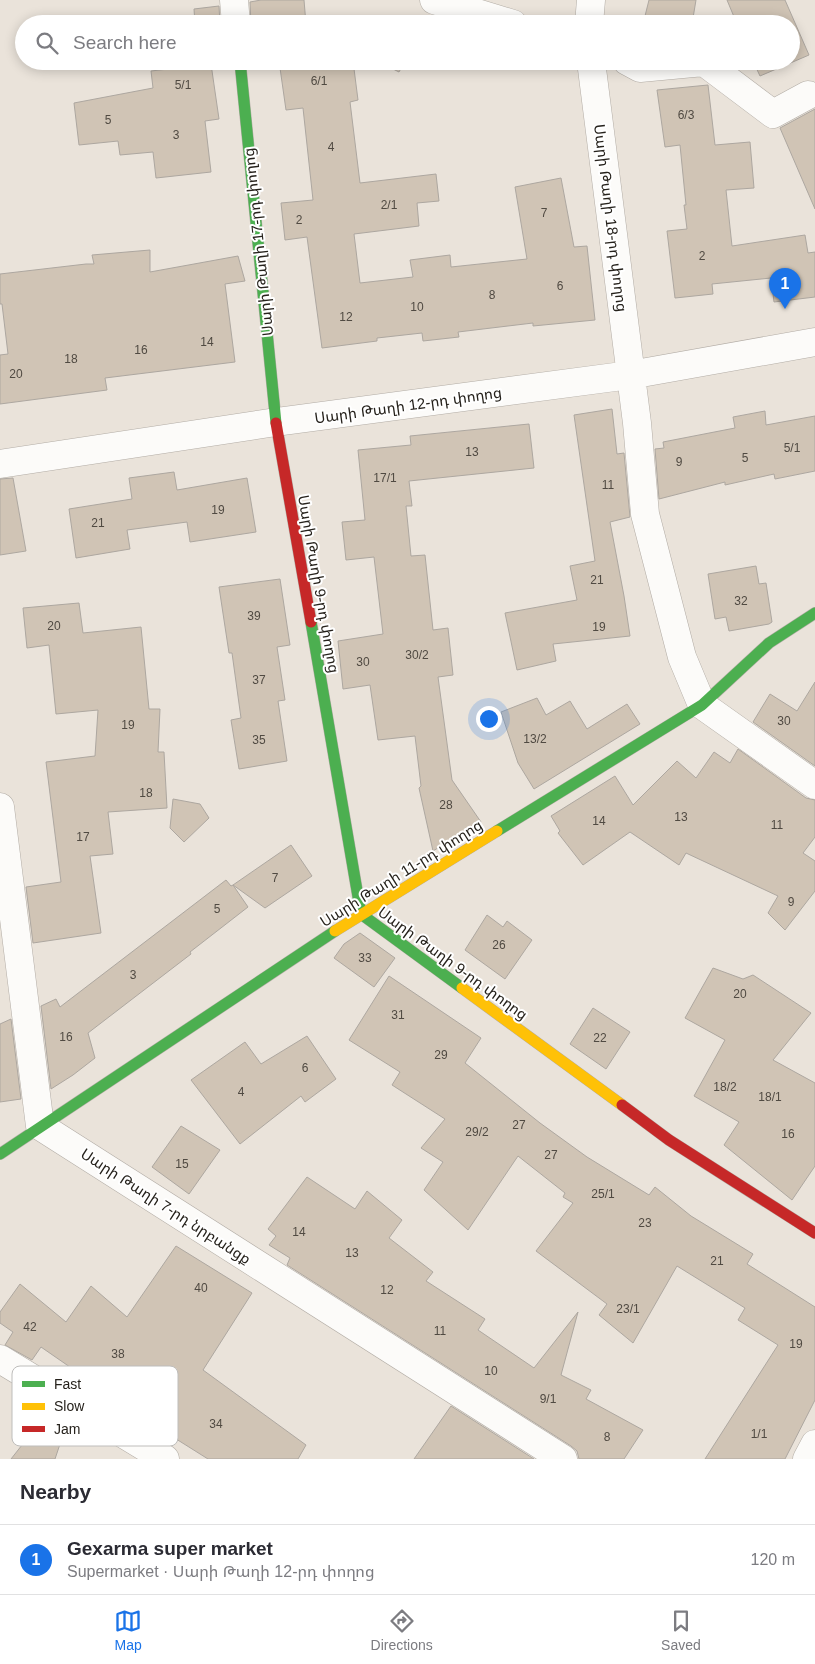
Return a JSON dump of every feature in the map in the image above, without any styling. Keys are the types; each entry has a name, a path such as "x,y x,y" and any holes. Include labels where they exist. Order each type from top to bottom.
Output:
{"street":[{"path":"234,0 235,15"},
{"path":"434,0 483,15"},
{"path":"590,15 591,0"},
{"name":"Սարի Թաղի 17-րդ փողոց","path":"241,70 276,422"},
{"name":"Սարի Թաղի 18-րդ փողոց","path":"592,70 637,423 645,514 682,656 702,705"},
{"path":"715,70 774,114 808,95"},
{"name":"Սարի Թաղի 12-րդ փողոց","path":"0,464 276,422 630,375 815,342"},
{"name":"Սարի Թաղի 9-րդ փողոց","path":"276,422 361,914 669,1140 815,1233"},
{"name":"Սարի Թաղի 11-րդ փողոց","path":"0,1154 361,914 702,705 770,643 815,613"},
{"path":"702,705 815,785"},
{"path":"0,807 40,1126"},
{"name":"Սարի Թաղի 7-րդ նրբանցք","path":"40,1126 563,1459"},
{"path":"0,1359 12,1366"},
{"path":"807,1459 815,1444"},
{"path":"144,1446 165,1459"}],"building":[{"path":"261,0 304,0 305,15 251,15 250,2"},
{"path":"649,0 696,0 694,15 645,15"},
{"path":"727,0 785,0 792,15 733,15"},
{"path":"219,6 220,15 194,15 194,9"},
{"path":"800,34 809,55 800,59"},
{"path":"212,70 219,119 205,121 211,172 156,178 153,152 120,155 118,141 79,145 74,103 153,88 151,71"},
{"path":"280,70 354,70 358,100 350,102 360,183 436,174 439,201 417,203 419,226 354,234 360,283 413,277 410,260 450,255 451,267 527,259 515,187 561,178 574,247 587,246 595,320 533,326 533,323 458,332 459,337 423,341 422,333 377,338 377,341 322,348 307,237 285,240 281,203 313,200 303,108 286,110"},
{"path":"757,70 774,70 760,76"},
{"path":"708,85 715,145 750,142 754,188 726,190 732,246 805,235 808,253 815,252 815,297 774,302 771,278 712,284 713,294 675,298 667,231 687,229 684,205 686,205 680,145 665,147 657,90"},
{"path":"815,109 815,209 780,128"},
{"path":"150,250 150,272 238,256 245,281 225,284 235,362 105,378 107,390 0,404 0,355 8,354 2,304 0,304 0,274 94,264 92,255"},
{"path":"612,409 617,454 624,453 630,517 610,522 630,636 553,644 556,661 517,670 505,613 577,600 570,566 595,561 574,415"},
{"path":"765,411 766,425 815,416 815,471 775,479 774,474 725,485 725,482 659,499 655,449 664,448 663,442 735,428 733,417"},
{"path":"529,424 534,468 409,481 412,506 406,506 411,556 425,555 433,630 448,628 453,675 438,677 452,780 481,822 433,851 419,788 421,786 415,736 378,740 370,685 343,689 338,641 383,634 374,557 346,560 342,522 365,520 358,450 411,445 410,436"},
{"path":"174,472 177,490 247,478 256,532 190,542 187,522 127,530 130,549 76,558 69,509 132,499 129,478"},
{"path":"13,478 26,551 0,555 0,479"},
{"path":"756,566 759,584 766,583 772,622 729,631 726,617 715,619 708,574"},
{"path":"280,579 290,645 277,647 285,700 278,701 287,761 239,769 231,720 241,718 232,653 229,653 219,587"},
{"path":"79,603 83,633 141,627 149,709 160,709 158,752 164,752 167,808 108,812 113,854 90,856 101,933 33,943 26,887 61,882 46,762 95,756 98,710 56,714 49,645 27,648 23,608"},
{"path":"815,682 815,766 753,722 770,694 797,711"},
{"path":"537,698 546,715 570,701 587,729 627,704 640,724 534,789 518,763 501,712"},
{"path":"738,749 806,798 815,800 815,837 803,853 815,861 815,891 785,930 768,913 778,896 686,853 679,865 630,832 583,865 558,833 560,831 551,816 615,776 633,805 677,761 696,778 714,752 730,763"},
{"path":"173,799 200,804 209,818 184,842 170,828"},
{"path":"291,845 312,876 265,908 233,885"},
{"path":"226,880 231,886 233,885 248,907 190,952 191,954 88,1033 95,1058 51,1089 41,1006 56,999 60,1007"},
{"path":"487,915 503,927 507,921 532,940 505,979 465,950"},
{"path":"360,933 395,958 374,987 334,958 344,944"},
{"path":"713,968 743,979 753,975 811,1013 773,1060 815,1083 815,1166 792,1200 724,1145 739,1122 694,1096 725,1040 685,1018"},
{"path":"389,976 481,1038 465,1063 540,1123 587,1157 649,1195 655,1187 691,1216 753,1254 747,1264 815,1307 815,1400 785,1459 705,1459 778,1345 738,1320 745,1308 677,1266 633,1343 599,1315 607,1304 536,1251 573,1203 563,1197 565,1193 518,1156 468,1230 424,1190 443,1162 421,1148 445,1119 392,1085 400,1072 349,1040"},
{"path":"593,1008 630,1032 606,1069 570,1044"},
{"path":"11,1019 21,1099 0,1102 0,1024"},
{"path":"307,1036 336,1079 305,1102 301,1096 240,1144 191,1080 245,1042 261,1064"},
{"path":"181,1126 220,1150 189,1194 152,1167"},
{"path":"307,1177 355,1209 367,1191 402,1220 389,1238 433,1272 426,1281 485,1319 478,1330 534,1368 578,1312 561,1375 591,1390 586,1399 643,1430 624,1459 579,1459 577,1451 571,1446 287,1265 290,1258 269,1245 276,1236 268,1229"},
{"path":"176,1246 252,1293 203,1370 306,1445 298,1459 208,1459 178,1440 178,1366 68,1366 41,1347 32,1360 5,1345 13,1332 0,1323 0,1312 20,1284 66,1322 91,1286 127,1317"},
{"path":"451,1406 534,1459 414,1459"},
{"path":"21,1446 59,1446 55,1459 11,1459"}],"traffic: fast":[{"path":"241,70 276,423"},
{"path":"497,831 702,705 769,643 815,613"},
{"path":"311,622 361,914 462,988"},
{"path":"0,1154 335,931"}],"traffic: slow":[{"path":"335,931 497,831"},
{"path":"462,988 622,1105"}],"traffic: jam":[{"path":"276,423 311,622"},
{"path":"622,1105 669,1140 815,1233"}],"place":[{"name":"Gexarma super market","path":"785,309"}]}
